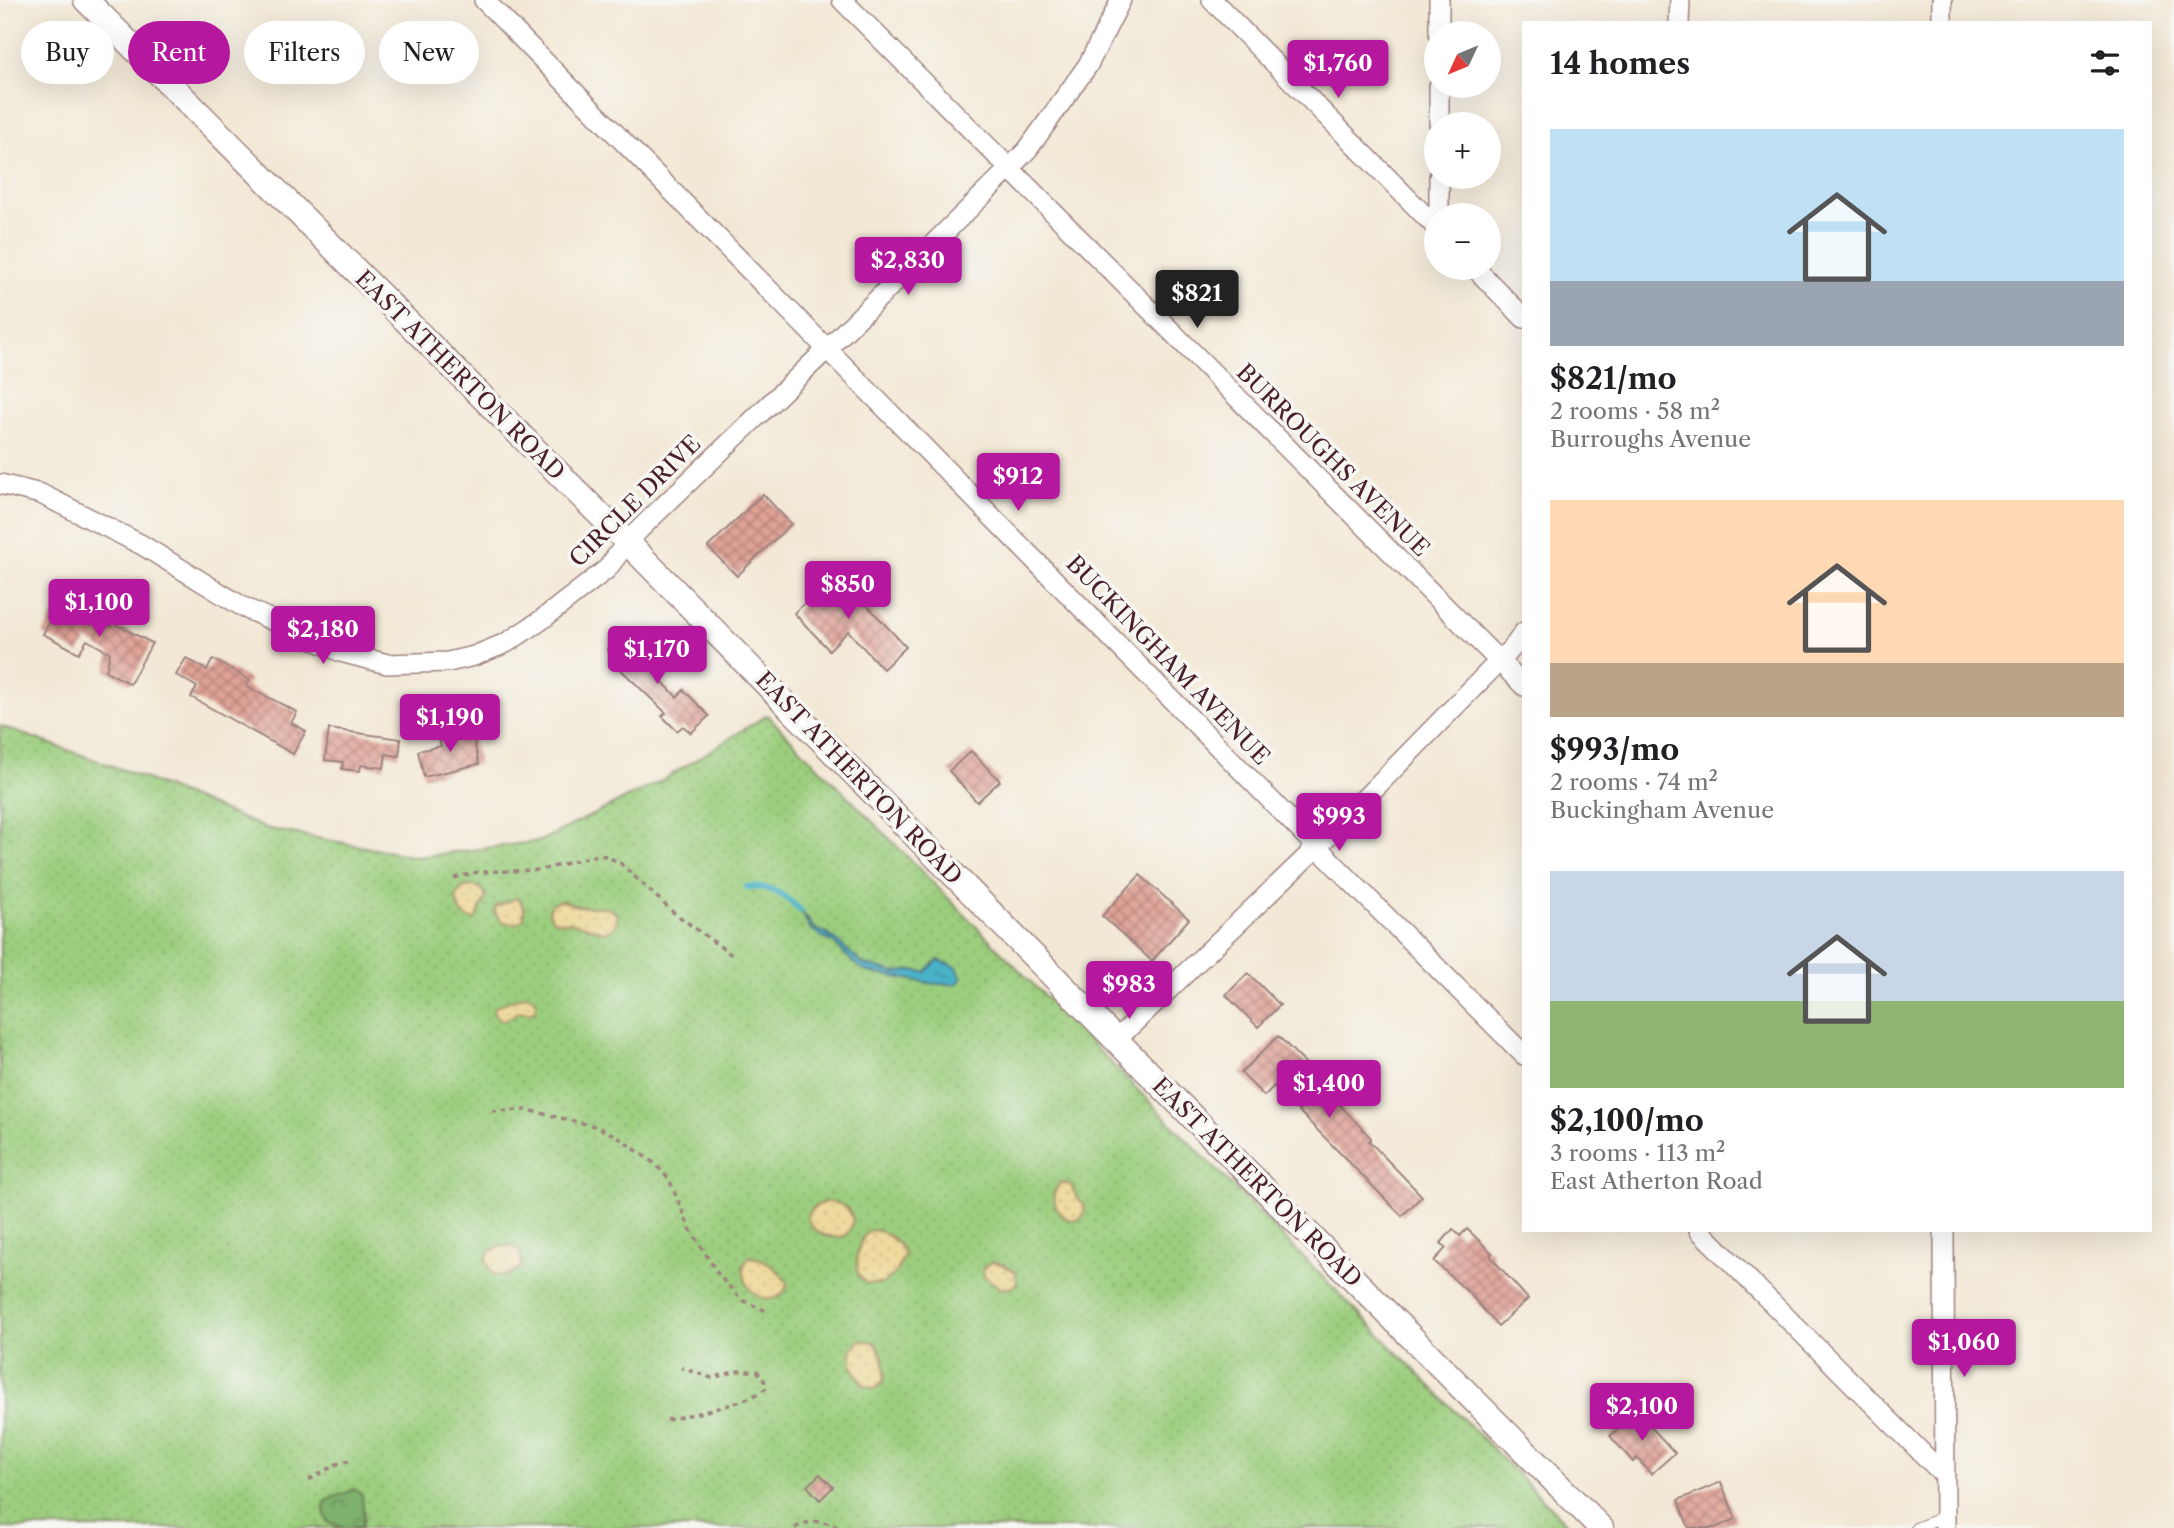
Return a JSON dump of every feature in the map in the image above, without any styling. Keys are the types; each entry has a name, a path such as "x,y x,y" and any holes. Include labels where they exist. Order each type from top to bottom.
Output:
{"street":[{"name":"EAST ATHERTON ROAD","path":"86,0 627,542 1601,1528"},
{"name":"BUCKINGHAM AVENUE","path":"484,0 1522,1053"},
{"name":"BURROUGHS AVENUE","path":"842,0 1008,170 1522,684"},
{"name":"CIRCLE DRIVE","path":"0,484 41,494 142,545 243,607 341,652 387,664 448,662 474,656 506,643 540,621 607,569 627,542 1008,170 1028,149 1088,65 1121,0"},
{"path":"1212,0 1424,215"},
{"path":"1439,0 1439,21"},
{"path":"1679,0 1679,21"},
{"path":"1942,0 1942,21"},
{"path":"1487,280 1522,316"},
{"path":"1116,1040 1317,847 1522,634"},
{"path":"1701,1232 1944,1475"},
{"path":"1944,1232 1945,1522"}],"lane":[{"path":"1916,1528 1945,1522"}],"path":[{"path":"454,878 478,872 541,870 586,858 606,856 620,863 673,912 733,956"},
{"path":"492,1111 528,1110 594,1126 615,1135 654,1163 669,1179 689,1227 720,1278 742,1300 766,1311"},
{"path":"667,1420 747,1398 759,1394 765,1388 765,1382 757,1371 738,1371 712,1378 681,1368"},
{"path":"309,1480 337,1464 351,1460"},
{"path":"795,1528 809,1521 820,1521 839,1528"}],"green space":[{"path":"767,715 1571,1528 0,1528 0,726 129,772 265,828 417,857 540,841 663,780"},
{"path":"351,1490 362,1495 364,1520 361,1526 343,1528 328,1522 324,1507 326,1502"}],"sand":[{"path":"462,888 481,888 486,897 475,920 461,913 456,898"},
{"path":"518,898 524,908 524,919 515,924 501,921 495,912 496,906"},
{"path":"560,901 583,907 608,908 617,915 615,925 603,932 579,924 554,921 549,908"},
{"path":"528,995 537,1002 534,1012 518,1012 504,1021 494,1014 494,1008"},
{"path":"1060,1182 1071,1185 1077,1198 1085,1206 1084,1215 1078,1220 1063,1216 1057,1209 1054,1193"},
{"path":"826,1202 840,1204 850,1212 852,1223 845,1236 821,1234 809,1221 807,1215 815,1206"},
{"path":"871,1230 891,1237 899,1244 904,1254 897,1272 882,1284 865,1283 858,1275 860,1244"},
{"path":"511,1245 520,1252 522,1265 509,1274 493,1274 486,1262 488,1254 494,1249"},
{"path":"749,1257 766,1262 780,1273 787,1283 782,1295 771,1299 753,1293 745,1280 743,1266"},
{"path":"992,1262 1015,1271 1017,1281 1013,1287 1002,1289 984,1276 983,1268"},
{"path":"860,1340 874,1342 882,1356 883,1383 875,1389 863,1385 852,1366 851,1350"}],"water":[{"path":"801,911 815,929 837,941 863,964 895,973 911,970 925,972 938,960 957,967 962,979 956,984 935,984 868,972 855,964 835,944 811,930"}],"building":[{"path":"763,494 791,524 737,576 708,547"},
{"path":"837,573 906,647 883,669 848,631 829,650 794,613"},
{"path":"62,599 111,626 113,623 152,643 130,684 106,671 110,653 87,640 79,653 43,634"},
{"path":"622,635 631,644 634,641 659,668 654,673 677,697 684,690 709,716 691,733 683,726 677,731 662,716 666,713 614,663 617,660 607,649"},
{"path":"186,658 207,670 213,659 250,680 246,686 297,712 291,723 306,731 293,754 191,697 197,687 176,675"},
{"path":"471,728 479,764 424,777 418,751 441,746 438,735"},
{"path":"329,729 401,739 399,756 386,754 384,768 361,765 360,771 342,769 343,762 325,760"},
{"path":"971,751 1000,781 977,802 949,771"},
{"path":"1140,875 1189,919 1152,961 1102,916"},
{"path":"1248,973 1280,1005 1258,1027 1226,995"},
{"path":"1278,1036 1340,1098 1336,1101 1371,1138 1369,1141 1422,1196 1402,1216 1274,1086 1264,1096 1241,1073"},
{"path":"1453,1229 1460,1236 1467,1229 1492,1253 1490,1256 1528,1299 1498,1326 1469,1293 1434,1261 1446,1248 1441,1243"},
{"path":"1637,1412 1675,1453 1651,1474 1637,1458 1633,1462 1610,1436"},
{"path":"820,1474 833,1487 820,1500 807,1486"},
{"path":"1721,1482 1736,1519 1715,1528 1689,1528 1678,1500"}],"waterway":[{"path":"747,887 777,892 801,911"}]}
